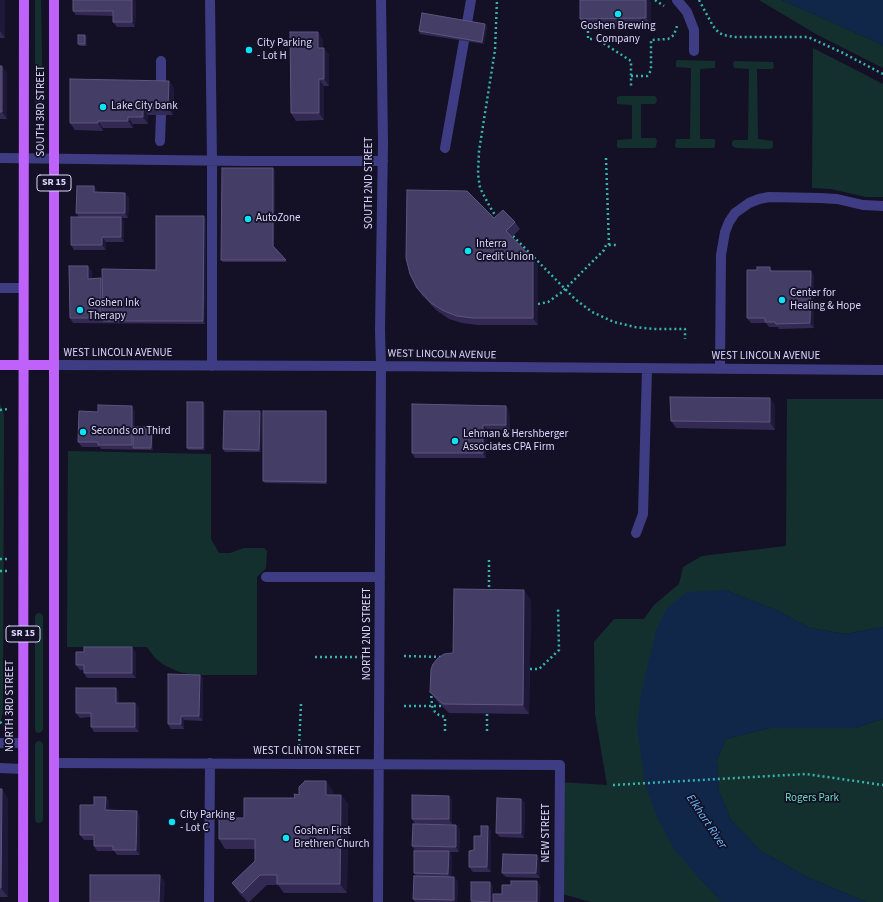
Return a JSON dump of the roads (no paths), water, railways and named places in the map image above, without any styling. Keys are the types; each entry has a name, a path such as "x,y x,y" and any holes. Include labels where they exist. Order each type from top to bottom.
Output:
{"main road":[{"name":"SOUTH 3RD STREET","path":"23,365 24,0"},
{"name":"SOUTH 3RD STREET","path":"54,0 54,366"},
{"name":"WEST LINCOLN AVENUE","path":"0,365 54,366"},
{"name":"NORTH 3RD STREET","path":"23,365 23,902"},
{"name":"SR 15","path":"54,366 54,902"}],"street":[{"path":"210,0 212,366"},
{"name":"SOUTH 2ND STREET","path":"381,0 383,161 380,330 381,366"},
{"path":"467,23 471,0"},
{"path":"677,0 687,12 694,30 694,51"},
{"path":"445,148 464,41"},
{"path":"161,61 161,88"},
{"path":"160,141 161,115"},
{"path":"0,158 212,161 383,161"},
{"path":"720,369 720,260 725,232 735,213 750,203 769,197 837,199 863,205 883,206"},
{"path":"0,288 23,288"},
{"name":"WEST LINCOLN AVENUE","path":"54,366 381,366 883,370"},
{"name":"NORTH 2ND STREET","path":"378,902 380,765 381,366"},
{"path":"636,533 643,514 647,369"},
{"path":"266,577 380,578"},
{"path":"0,743 23,743"},
{"name":"WEST CLINTON STREET","path":"55,763 560,765"},
{"path":"209,902 210,764"},
{"name":"NEW STREET","path":"559,902 560,765"},
{"path":"0,768 23,769"}],"water":[{"path":"782,0 883,0 883,46 876,42"},
{"name":"Elkhart River","path":"725,590 776,610 810,628 846,634 883,627 883,719 855,728 770,728 726,739 717,760 719,791 731,820 761,851 809,878 867,902 722,902 673,848 657,817 645,784 637,726 641,693 656,630 666,609 687,592"}],"place":[{"name":"Goshen Brewing Company","path":"618,14"},
{"name":"City Parking - Lot H","path":"249,50"},
{"name":"Lake City bank","path":"103,107"},
{"name":"AutoZone","path":"248,219"},
{"name":"Interra Credit Union","path":"468,251"},
{"name":"Center for Healing & Hope","path":"782,300"},
{"name":"Goshen Ink Therapy","path":"80,310"},
{"name":"Seconds on Third","path":"83,432"},
{"name":"Lehman & Hershberger Associates CPA Firm","path":"455,441"},
{"name":"City Parking - Lot C","path":"172,822"},
{"name":"Goshen First Brethren Church","path":"286,838"}],"park label":[{"name":"Rogers Park","path":"812,799"}]}
